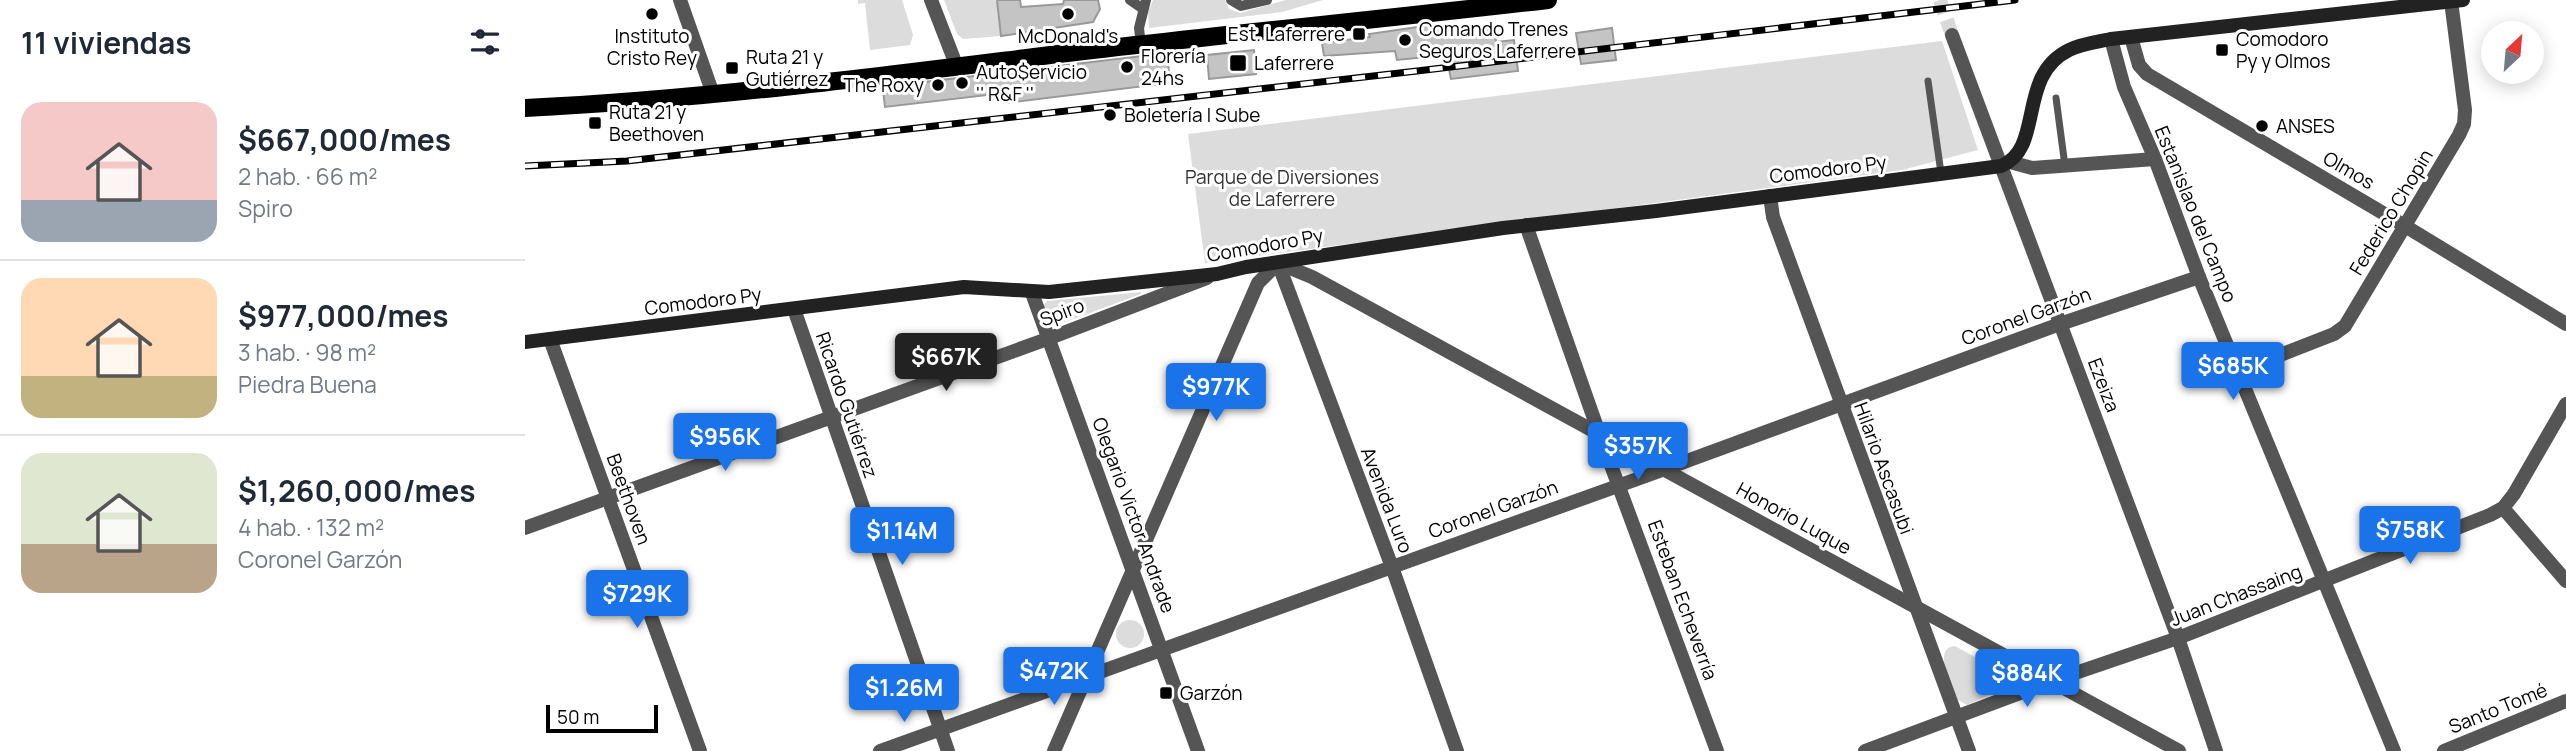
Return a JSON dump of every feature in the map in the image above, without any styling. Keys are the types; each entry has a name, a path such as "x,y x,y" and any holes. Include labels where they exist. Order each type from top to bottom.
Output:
{"main road":[{"path":"525,108 713,94 1393,16 1446,6 1548,0"},
{"path":"2006,164 2026,136 2035,89 2047,67 2069,49 2111,39 2457,1"},
{"name":"Comodoro Py","path":"525,342 964,287 1032,292 1217,274 1246,267 1526,225 2006,164"}],"street":[{"path":"680,0 713,94"},
{"path":"931,0 957,67"},
{"path":"1130,0 1144,5 1139,28 1141,45"},
{"path":"1231,0 1241,6 1267,0"},
{"name":"Federico Chopin","path":"2239,371 2334,334 2344,326 2405,226 2464,124 2457,1"},
{"name":"Ezeiza","path":"1952,35 2006,164 2060,324 2178,638 2215,751"},
{"name":"Olmos","path":"2131,37 2139,65 2147,74 2566,324"},
{"name":"Estanislao del Campo","path":"2111,39 2124,87 2155,159 2199,277 2326,580 2394,751"},
{"name":"Comodoro Py","path":"2006,164 2032,168 2155,159"},
{"name":"Hilario Ascasubi","path":"1770,196 1773,217 1840,405 1969,751"},
{"name":"Esteban Echeverría","path":"1526,225 1599,433 1717,751"},
{"path":"1054,751 1258,283 1278,263"},
{"name":"Honorio Luque","path":"1278,263 1312,277 2179,751"},
{"name":"Avenida Luro","path":"1278,263 1392,567 1457,751"},
{"name":"Spiro","path":"525,528 1050,338 1217,274"},
{"name":"Coronel Garzón","path":"880,751 2060,324 2199,277"},
{"name":"Olegario Victor Andrade","path":"1032,292 1198,751"},
{"name":"Ricardo Gutiérrez","path":"794,309 949,751"},
{"name":"Beethoven","path":"550,338 700,751"},
{"path":"2566,404 2504,508 2566,581"},
{"name":"Juan Chassaing","path":"1865,751 2052,681 2178,638 2504,508"},
{"name":"Santo Tomé","path":"2444,751 2566,701"}],"lane":[{"path":"1928,81 1941,173"},
{"path":"2056,97 2065,166"}],"green space":[{"path":"858,0 902,0 913,35 910,45 870,50 865,3 858,4"},
{"path":"944,0 997,0 1001,36 963,39 957,34"},
{"path":"1153,0 1225,0 1229,9 1240,13 1286,0 1323,0 1282,12 1149,28 1148,12"},
{"name":"Parque de Diversiones de Laferrere","path":"1942,41 1978,150 1902,170 1205,263 1188,134"},
{"path":"1141,292 1057,325 1049,322 1043,306 1047,301"},
{"path":"1130,620 1140,624 1144,634 1140,644 1130,648 1120,644 1116,634 1120,624"},
{"path":"1955,646 2009,676 2009,686 1967,705 1958,700 1944,661 1948,648"}],"building":[{"path":"997,0 1020,0 1021,7 1063,4 1064,0 1098,0 1100,9 1093,22 1001,36"},
{"path":"1439,24 1440,36 1495,29 1496,42 1514,40 1518,71 1451,79 1446,55 1397,60 1395,51 1324,56 1322,43"},
{"path":"1612,28 1616,60 1581,64 1576,33"},
{"path":"1254,50 1256,74 1209,79 1207,55"},
{"path":"1167,53 1170,83 1006,103 1004,93 885,107 883,90 908,87 908,84"}],"tunnel":[{"path":"1940,0 1952,35"}],"railway":[{"path":"525,166 627,161 2015,0"}],"place":[{"name":"Instituto Cristo Rey","path":"652,14"},
{"name":"McDonald's","path":"1068,14"},
{"name":"Est. Laferrere","path":"1359,34"},
{"name":"Comando Trenes Seguros Laferrere","path":"1405,40"},
{"name":"Comodoro Py y Olmos","path":"2222,50"},
{"name":"Laferrere","path":"1238,63"},
{"name":"Florería 24hs","path":"1127,67"},
{"name":"Ruta 21 y Gutiérrez","path":"732,68"},
{"name":"Auto$ervicio '' R&F ''","path":"962,83"},
{"name":"The Roxy","path":"938,85"},
{"name":"Boletería | Sube","path":"1110,115"},
{"name":"Ruta 21 y Beethoven","path":"595,123"},
{"name":"ANSES","path":"2262,126"},
{"name":"Garzón","path":"1166,693"}]}
